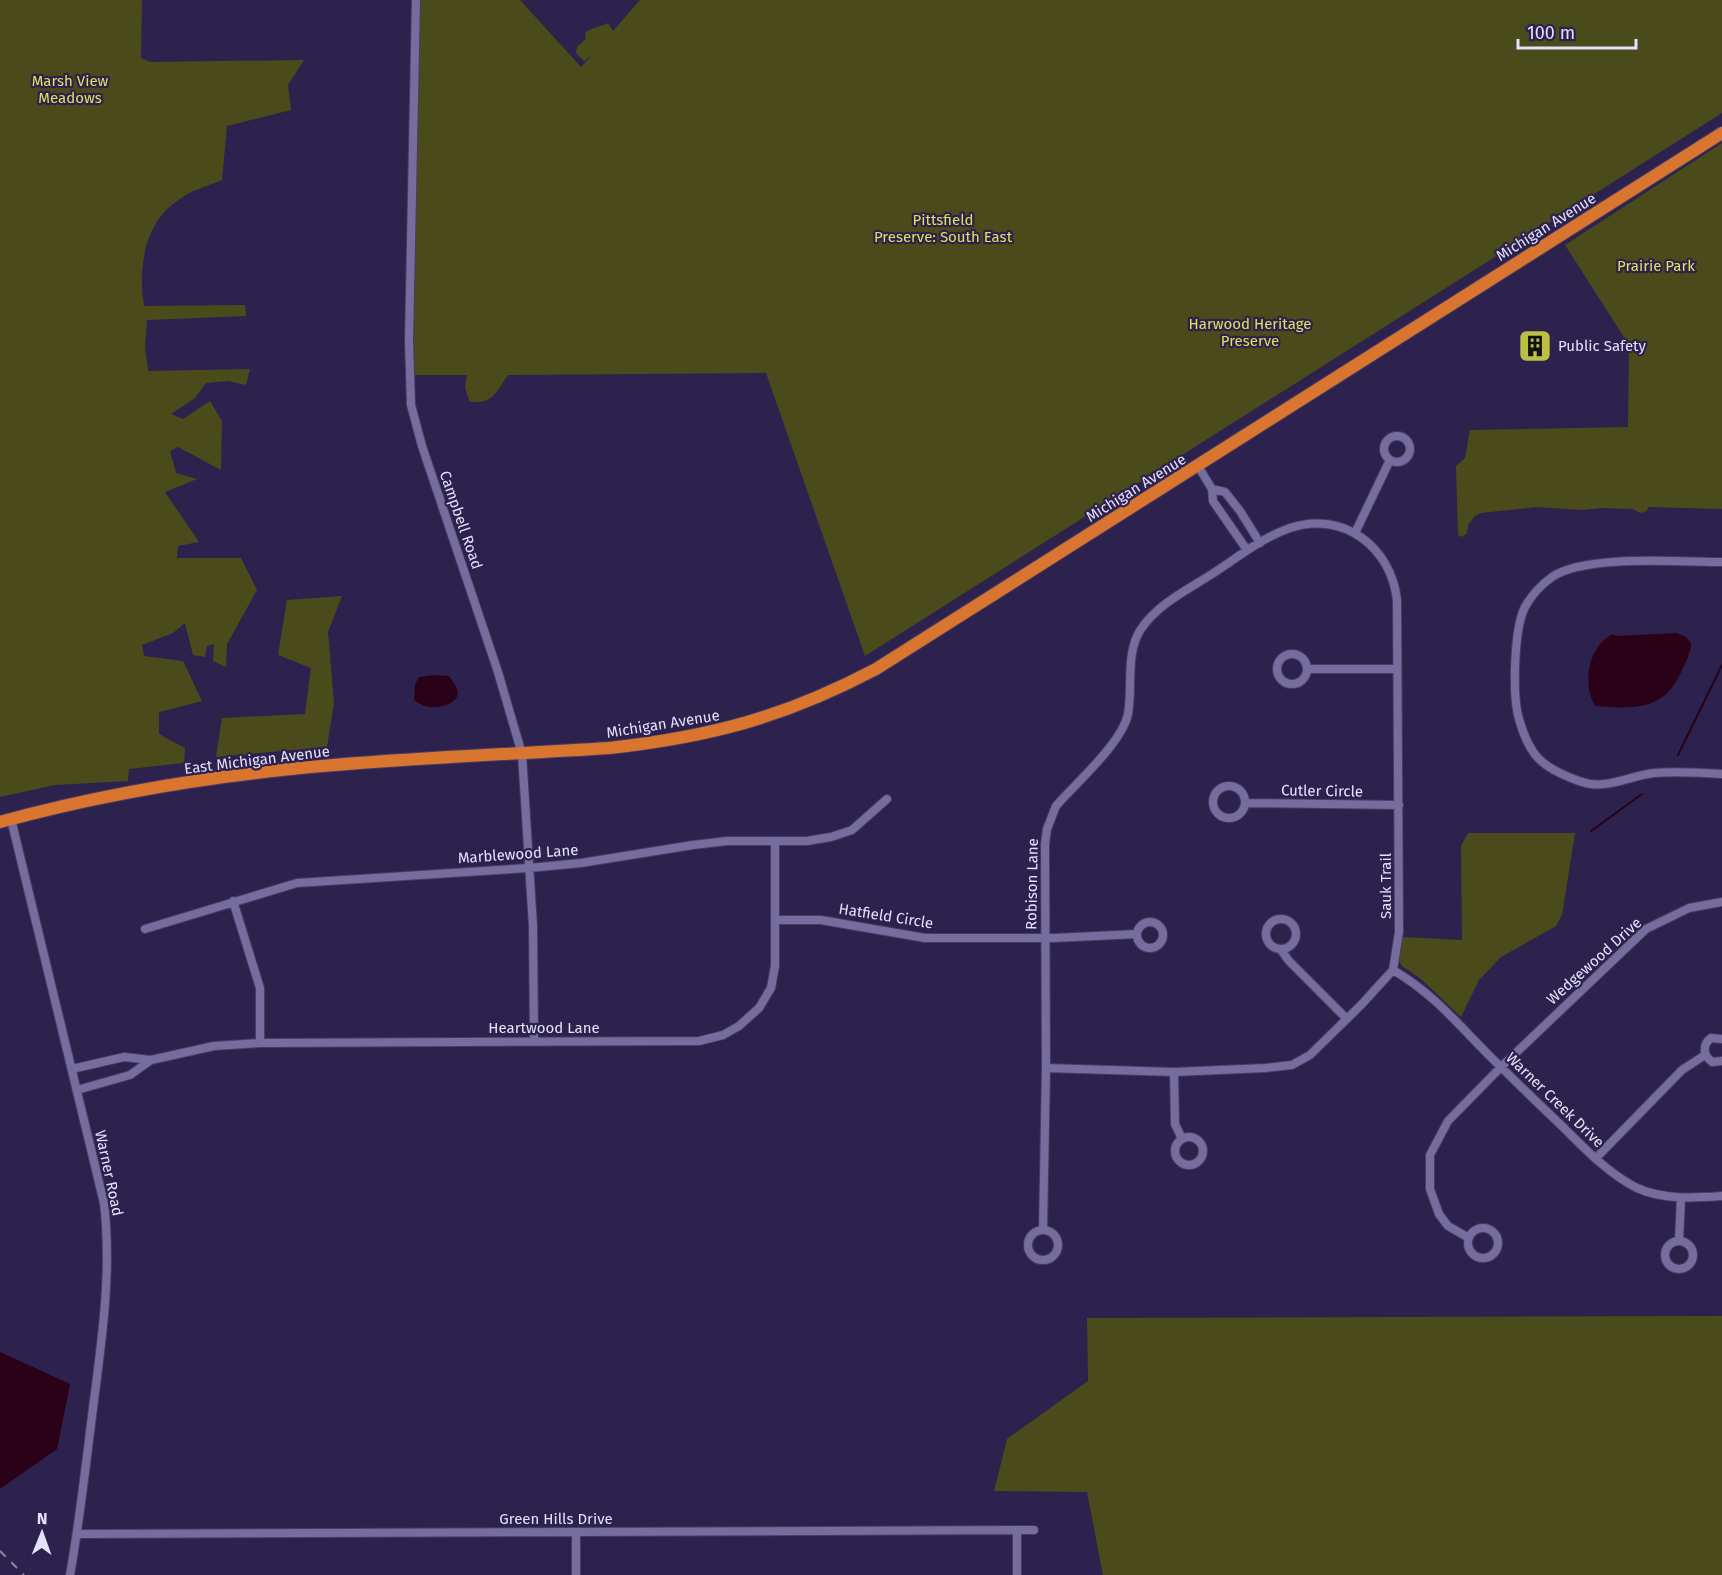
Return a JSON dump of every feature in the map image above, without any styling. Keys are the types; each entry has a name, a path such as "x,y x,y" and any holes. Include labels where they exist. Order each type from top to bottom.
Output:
{"highway":[{"name":"Michigan Avenue","path":"522,754 609,748 687,738 754,721 816,699 876,669 1722,133"},
{"name":"East Michigan Avenue","path":"5,820 114,795 241,775 340,765 522,754"}],"street":[{"name":"Campbell Road","path":"416,0 409,341 411,405 422,446 498,672 522,754 533,926 534,1042"},
{"path":"1355,533 1390,460"},
{"path":"1198,466 1212,489 1213,501 1247,550"},
{"path":"1212,489 1225,492 1260,543"},
{"name":"Sauk Trail","path":"1247,550 1289,528 1306,524 1339,527 1355,533 1379,552 1395,583 1397,600 1399,932 1393,970"},
{"name":"Robison Lane","path":"1043,1230 1046,1068 1045,844 1050,818 1056,806 1118,737 1127,716 1134,645 1140,631 1161,607 1247,550"},
{"path":"1722,562 1605,562 1578,565 1553,576 1536,591 1525,607 1517,634 1516,693 1518,717 1527,740 1539,759 1554,771 1581,782 1600,785 1618,783 1664,772 1722,774"},
{"path":"1307,669 1397,669"},
{"name":"Marblewood Lane","path":"145,929 297,882 529,868 581,863 727,841 807,841 831,837 852,830 887,799"},
{"name":"Cutler Circle","path":"1245,803 1399,805"},
{"name":"Warner Road","path":"5,820 72,1069 104,1203 108,1253 101,1349 70,1575"},
{"name":"Heartwood Lane","path":"72,1069 124,1057 151,1060 214,1046 260,1043 699,1041 723,1035 739,1026 759,1008 771,988 775,966 775,841"},
{"path":"233,901 260,988 260,1043"},
{"name":"Wedgewood Drive","path":"1469,1238 1448,1226 1439,1214 1430,1189 1430,1155 1448,1121 1501,1067 1646,929 1689,908 1722,902"},
{"name":"Hatfield Circle","path":"775,920 821,920 925,938 1045,938 1137,934"},
{"path":"1281,950 1289,961 1347,1019"},
{"path":"1046,1068 1174,1072 1292,1065 1311,1055 1393,970"},
{"name":"Warner Creek Drive","path":"1393,970 1418,985 1434,999 1501,1067 1621,1179 1638,1188 1681,1198 1722,1197"},
{"path":"1722,1039 1716,1037 1707,1041 1705,1046 1705,1055 1712,1062 1722,1061"},
{"path":"1596,1158 1682,1070 1705,1055"},
{"name":"Heartwood Lane","path":"77,1090 130,1076 151,1060"},
{"path":"1174,1072 1175,1124 1182,1139"},
{"path":"1679,1241 1681,1198"},
{"name":"Green Hills Drive","path":"77,1534 1034,1530"},
{"path":"1017,1531 1017,1575"},
{"path":"576,1532 576,1575"}],"green space":[{"name":"Marsh View Meadows","path":"0,0 142,0 141,58 150,62 304,60 288,85 291,110 227,126 222,180 190,193 168,208 151,233 143,261 144,306 245,305 246,316 147,320 145,347 148,371 250,369 246,385 228,381 206,383 195,398 171,414 183,419 210,401 222,421 221,470 178,447 170,451 176,473 197,479 165,492 199,542 178,546 177,558 241,558 257,590 227,644 226,667 213,661 214,644 207,646 205,657 193,655 185,623 173,633 142,645 144,656 183,661 202,701 159,712 159,734 185,748 184,763 129,769 128,781 55,785 0,797"},
{"name":"Pittsfield Preserve: South East","path":"421,0 520,0 581,67 591,56 584,61 576,53 577,47 586,39 585,33 608,23 613,31 640,0 1722,0 1722,113 865,656 766,373 508,375 493,396 477,402 469,401 465,387 467,375 413,375 418,35"},
{"name":"Prairie Park","path":"1722,143 1722,509 1648,507 1647,511 1640,513 1633,509 1582,510 1537,507 1480,513 1468,525 1467,533 1462,537 1458,535 1456,466 1465,458 1470,430 1628,427 1629,345 1565,245"},
{"path":"342,596 328,632 334,703 327,747 216,757 222,718 305,714 311,668 278,655 287,600"},
{"path":"1468,833 1575,833 1562,915 1556,926 1501,957 1479,980 1461,1017 1421,979 1402,966 1399,955 1403,937 1462,940 1461,846"},
{"path":"1722,1316 1722,1575 1103,1575 1087,1492 994,1491 1007,1439 1088,1381 1087,1318"}],"shaded area":[{"path":"1677,633 1686,637 1691,647 1682,670 1667,693 1657,700 1635,707 1595,706 1589,690 1590,664 1596,650 1606,638 1613,634 1616,636"},
{"path":"449,676 452,680 458,694 453,702 438,707 428,707 414,700 415,684 419,677"},
{"path":"0,1352 70,1384 57,1449 0,1489"}],"waterway":[{"path":"1678,755 1722,665"},
{"path":"1591,831 1642,794"}],"railway":[{"path":"0,1551 24,1575"}],"place":[{"name":"Public Safety","path":"1535,346"}],"park label":[{"name":"Harwood Heritage Preserve","path":"1250,332"}]}
